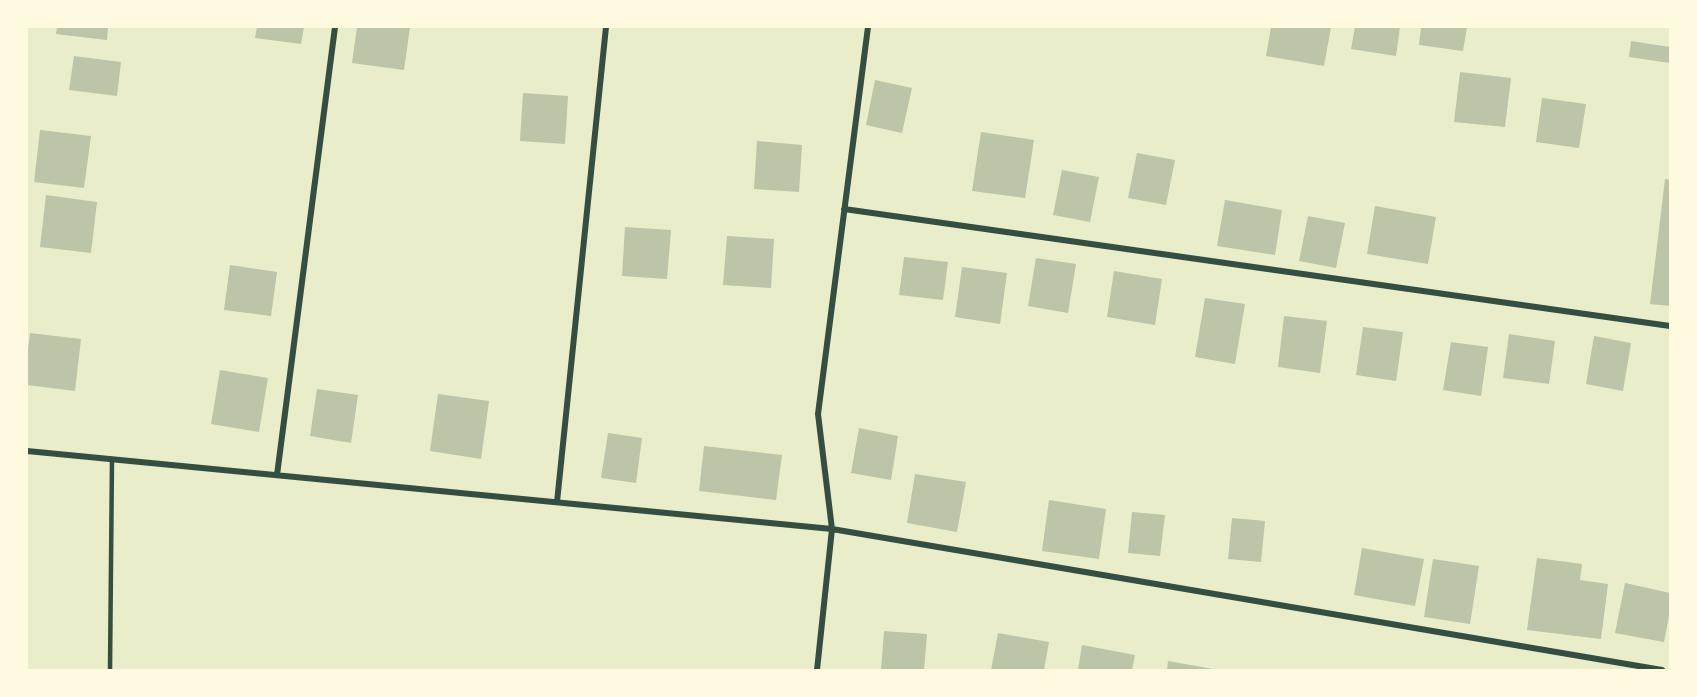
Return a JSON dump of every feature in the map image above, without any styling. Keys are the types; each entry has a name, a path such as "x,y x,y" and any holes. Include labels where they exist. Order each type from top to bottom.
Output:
{"street":[{"path":"277,475 335,27"},
{"path":"557,502 606,27"},
{"path":"817,670 832,529 818,414 868,27"},
{"path":"844,209 1670,326"},
{"path":"27,451 832,529 1662,670"}],"lane":[{"path":"110,670 112,459"}],"building":[{"path":"57,27 108,27 107,40 56,34"},
{"path":"257,27 304,27 301,44 255,38"},
{"path":"357,27 410,27 404,70 352,63"},
{"path":"1271,27 1331,27 1324,66 1266,56"},
{"path":"1355,27 1400,27 1396,56 1351,49"},
{"path":"1421,27 1467,27 1463,51 1419,45"},
{"path":"1631,41 1670,47 1670,63 1629,57"},
{"path":"74,56 121,62 117,96 69,90"},
{"path":"1460,72 1511,78 1505,127 1454,122"},
{"path":"875,80 912,88 902,133 866,125"},
{"path":"523,93 568,96 565,144 520,141"},
{"path":"1542,98 1586,104 1579,148 1536,142"},
{"path":"40,130 91,136 84,188 34,182"},
{"path":"981,132 1034,140 1025,198 972,191"},
{"path":"757,141 802,145 799,192 754,189"},
{"path":"1137,153 1175,160 1166,205 1128,198"},
{"path":"1062,170 1099,177 1090,222 1053,215"},
{"path":"1665,179 1670,180 1670,306 1650,304"},
{"path":"46,195 97,202 91,253 40,247"},
{"path":"1225,200 1282,210 1275,255 1217,246"},
{"path":"1375,206 1436,217 1428,264 1367,254"},
{"path":"1308,216 1345,223 1336,268 1299,261"},
{"path":"625,227 671,230 667,279 622,276"},
{"path":"727,236 774,239 771,288 723,285"},
{"path":"904,257 948,262 943,300 899,295"},
{"path":"1036,258 1076,264 1068,313 1028,306"},
{"path":"230,265 277,272 271,316 224,310"},
{"path":"962,267 1007,273 1000,324 955,317"},
{"path":"1114,271 1162,279 1155,325 1107,317"},
{"path":"1205,298 1245,304 1235,364 1195,357"},
{"path":"1284,316 1327,321 1320,373 1278,367"},
{"path":"1363,327 1403,332 1396,381 1356,375"},
{"path":"30,333 81,339 75,391 27,385"},
{"path":"1509,334 1555,341 1549,384 1503,378"},
{"path":"1594,336 1631,343 1623,391 1586,384"},
{"path":"1451,342 1488,347 1481,396 1443,390"},
{"path":"220,370 268,378 259,432 211,424"},
{"path":"317,389 358,395 351,443 310,436"},
{"path":"438,394 489,401 481,459 430,451"},
{"path":"859,428 898,436 891,480 851,473"},
{"path":"608,433 642,438 636,483 601,478"},
{"path":"704,446 782,455 776,500 699,491"},
{"path":"915,474 966,482 957,532 907,523"},
{"path":"1049,500 1106,509 1099,559 1042,551"},
{"path":"1132,512 1165,515 1160,556 1128,553"},
{"path":"1232,518 1265,521 1261,562 1228,559"},
{"path":"1362,548 1424,559 1415,606 1354,595"},
{"path":"1537,558 1582,564 1580,580 1608,584 1601,639 1527,630"},
{"path":"1433,559 1479,566 1470,624 1424,617"},
{"path":"1625,583 1670,593 1670,611 1664,642 1615,633"},
{"path":"884,631 927,634 924,670 881,670"},
{"path":"998,633 1049,642 1044,670 991,670"},
{"path":"1082,645 1135,655 1132,670 1078,670"},
{"path":"1168,661 1213,669 1213,670 1167,670"}]}
